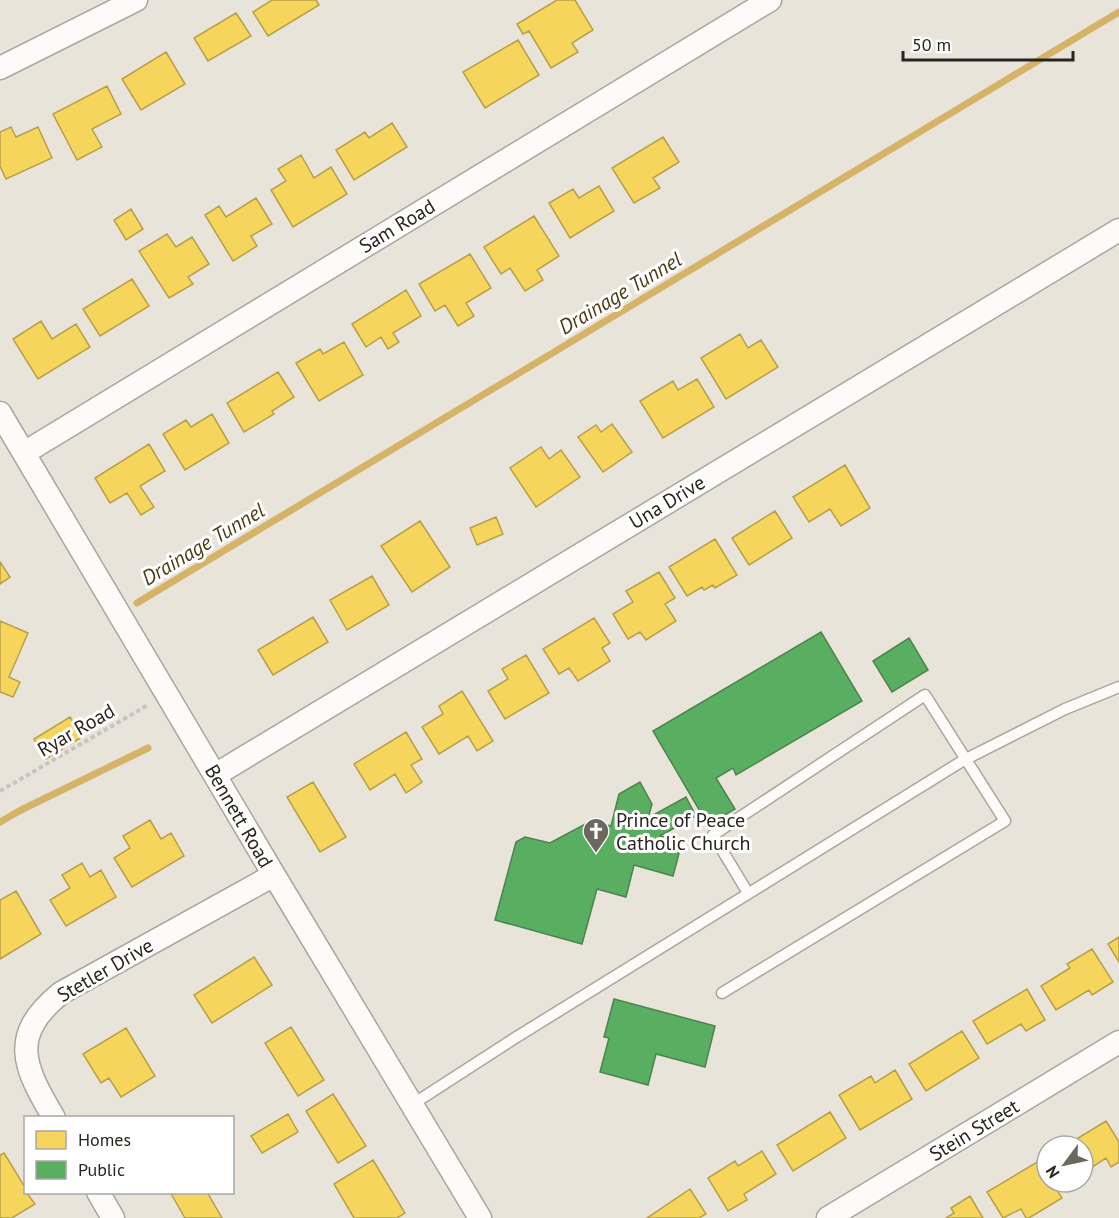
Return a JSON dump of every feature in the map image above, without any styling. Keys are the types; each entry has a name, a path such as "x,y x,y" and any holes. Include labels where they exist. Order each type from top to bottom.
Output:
{"street":[{"path":"0,68 136,0"},
{"name":"Sam Road","path":"24,453 770,0"},
{"name":"Una Drive","path":"215,775 1119,230"},
{"name":"Bennett Road","path":"0,413 480,1218"},
{"name":"Stetler Drive","path":"53,1116 35,1086 26,1064 26,1042 32,1023 43,1007 61,993 274,875"},
{"name":"Stein Street","path":"828,1218 1119,1042"},
{"path":"99,1194 113,1218"}],"lane":[{"path":"412,1104 964,760 1065,709 1119,687"},
{"path":"722,993 1005,821 964,760 925,695 713,835 748,893"}],"path":[{"name":"Ryar Road","path":"0,791 167,694"}],"building: Homes":[{"path":"272,0 316,0 319,5 268,36 253,12"},
{"path":"557,0 575,0 593,30 572,43 578,52 551,68 529,31 523,34 517,24"},
{"path":"236,13 251,36 208,61 194,38"},
{"path":"518,40 539,75 485,108 463,72"},
{"path":"166,52 185,84 141,110 122,79"},
{"path":"107,86 121,114 92,129 102,147 77,160 53,114"},
{"path":"392,123 407,147 354,180 336,150 365,132 369,138"},
{"path":"11,127 16,137 38,127 52,158 6,179 0,166 0,132"},
{"path":"663,137 679,162 653,178 660,188 634,203 612,168"},
{"path":"301,155 314,178 331,167 347,194 293,227 271,190 286,181 278,169"},
{"path":"599,186 614,211 570,238 549,203 573,189 579,198"},
{"path":"256,198 272,224 251,236 257,246 233,261 205,215 219,206 226,217"},
{"path":"131,209 143,229 126,240 114,220"},
{"path":"534,216 559,256 537,270 543,280 525,291 510,268 501,274 484,247"},
{"path":"167,234 176,247 192,237 209,264 188,277 193,284 169,298 139,251"},
{"path":"470,254 491,288 466,303 474,316 458,326 445,305 435,311 419,284"},
{"path":"132,279 149,306 100,336 83,309"},
{"path":"406,290 421,316 393,333 399,342 388,349 381,337 366,347 352,324"},
{"path":"41,321 52,339 76,324 90,347 38,379 13,339"},
{"path":"740,334 748,348 761,340 778,367 726,399 701,358"},
{"path":"344,342 363,375 319,401 296,363 320,349 323,354"},
{"path":"278,372 294,397 272,411 274,414 244,432 227,403"},
{"path":"697,379 714,407 663,438 640,401 673,381 678,390"},
{"path":"212,414 229,443 185,470 163,434 186,420 191,427"},
{"path":"612,424 632,452 603,472 578,437 596,425 601,432"},
{"path":"149,444 165,471 140,486 154,507 141,515 127,493 110,503 95,478"},
{"path":"541,447 549,459 561,450 580,477 536,507 510,468"},
{"path":"845,465 870,508 841,526 830,509 809,522 793,497"},
{"path":"775,511 792,538 749,565 732,538"},
{"path":"496,517 503,534 477,545 470,528"},
{"path":"420,521 450,567 412,592 381,546"},
{"path":"715,539 737,575 715,588 713,585 704,590 702,587 687,596 669,567"},
{"path":"0,562 10,577 0,584"},
{"path":"659,572 675,598 665,604 676,621 646,640 640,632 628,639 613,614 633,602 626,591"},
{"path":"372,576 389,605 347,630 330,600"},
{"path":"313,617 328,642 273,675 258,650"},
{"path":"594,618 610,643 602,648 610,661 578,681 569,668 559,674 543,649"},
{"path":"0,621 28,633 9,677 20,682 13,697 0,692"},
{"path":"526,655 549,693 505,719 488,691 508,679 502,669"},
{"path":"462,691 493,741 477,751 468,736 439,754 422,727 443,714 439,706"},
{"path":"70,717 82,737 46,759 34,739"},
{"path":"406,732 422,759 411,765 422,782 406,793 395,774 370,790 354,764"},
{"path":"313,782 346,837 320,852 287,797"},
{"path":"150,820 161,839 171,833 184,856 132,887 114,858 130,848 123,836"},
{"path":"82,863 90,877 101,870 116,897 66,926 50,900 70,888 62,875"},
{"path":"16,891 41,934 0,959 0,900"},
{"path":"1119,937 1119,962 1108,944"},
{"path":"1092,949 1113,982 1092,995 1089,990 1056,1010 1041,986 1070,968 1067,964"},
{"path":"254,957 272,985 212,1023 194,995"},
{"path":"1027,989 1045,1020 1026,1031 1021,1024 987,1044 973,1021"},
{"path":"291,1027 324,1080 298,1096 265,1043"},
{"path":"126,1028 155,1076 121,1097 109,1078 101,1083 83,1054"},
{"path":"962,1031 979,1058 926,1091 909,1064"},
{"path":"895,1070 912,1099 860,1130 839,1095 871,1076 875,1083"},
{"path":"333,1094 366,1146 338,1163 306,1111"},
{"path":"830,1112 846,1138 793,1171 777,1145"},
{"path":"288,1114 298,1132 262,1153 251,1136"},
{"path":"1106,1121 1119,1142 1119,1162 1111,1167 1106,1158 1095,1165 1095,1134 1085,1134"},
{"path":"762,1151 776,1174 744,1194 747,1200 728,1211 708,1178 735,1161 738,1166"},
{"path":"4,1153 24,1186 24,1194 28,1194 35,1204 12,1218 0,1218 0,1155"},
{"path":"373,1160 405,1213 397,1218 354,1218 334,1184"},
{"path":"1035,1163 1035,1194 1060,1194 1062,1198 1029,1218 1026,1218 1021,1209 1003,1218 987,1192"},
{"path":"690,1189 706,1214 699,1218 647,1218"},
{"path":"171,1194 208,1194 222,1218 185,1218"},
{"path":"970,1196 983,1218 946,1218 954,1213 951,1208"}],"building: Public":[{"path":"821,632 862,701 736,775 733,768 716,778 735,809 708,825 653,731"},
{"path":"909,638 928,670 892,692 873,661"},
{"name":"Prince of Peace Catholic Church","path":"640,782 652,804 648,818 686,797 696,816 660,836 682,842 673,876 634,865 626,897 597,889 582,944 495,920 516,842 525,837 550,843 591,821 611,826 619,794"},
{"path":"614,999 715,1026 705,1067 656,1054 648,1085 600,1072 609,1038 604,1037"}],"waterway":[{"name":"Drainage Tunnel","path":"137,603 1119,12"},
{"path":"0,822 148,748"}],"place":[{"name":"Prince of Peace Catholic Church","path":"596,854"}]}
